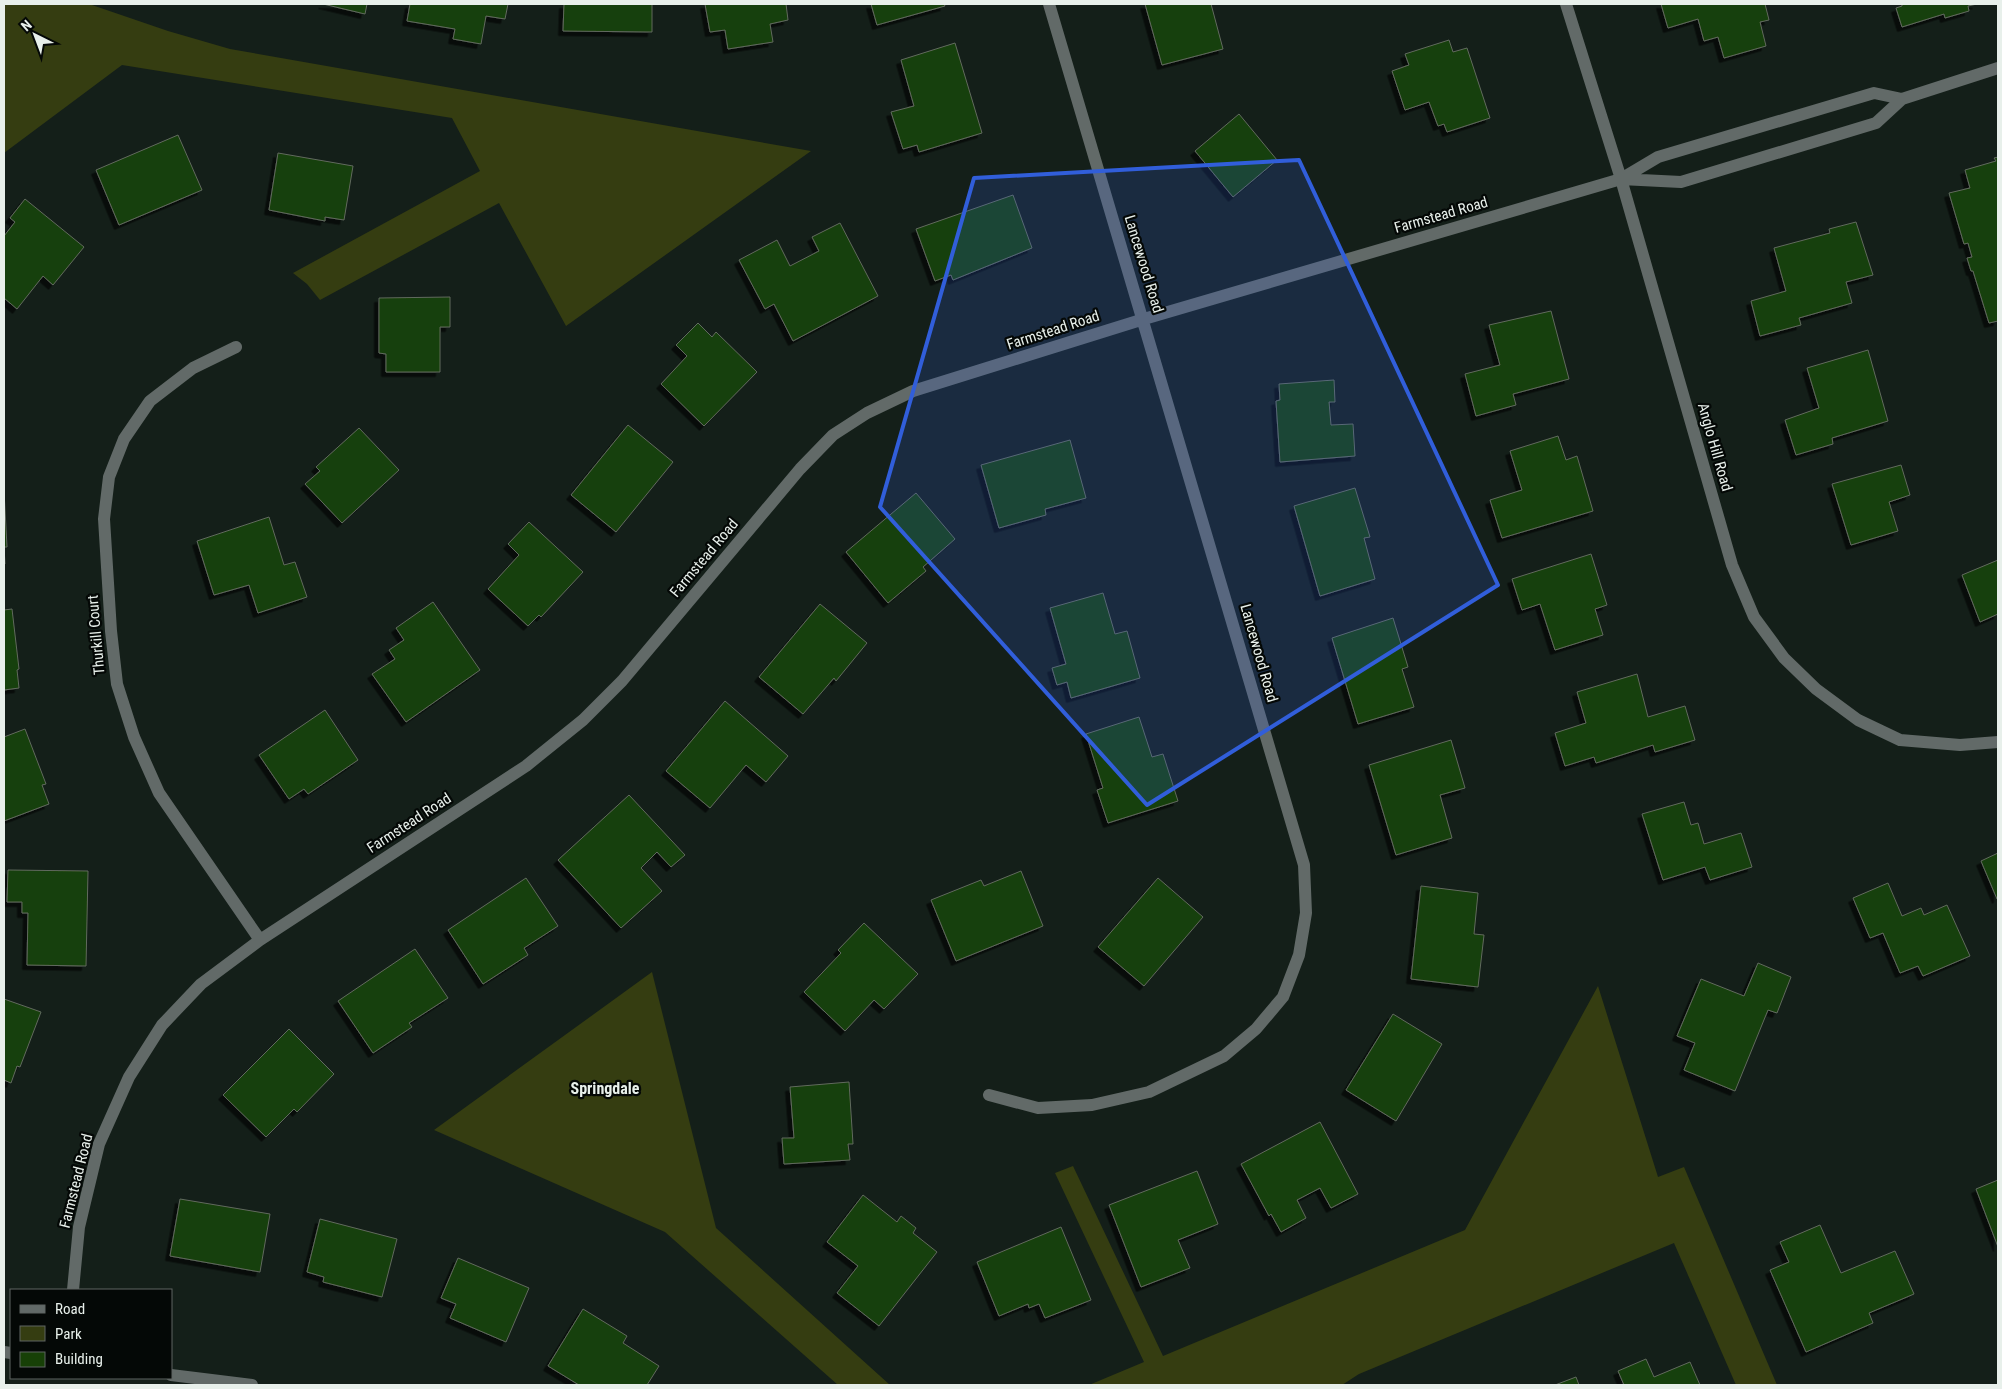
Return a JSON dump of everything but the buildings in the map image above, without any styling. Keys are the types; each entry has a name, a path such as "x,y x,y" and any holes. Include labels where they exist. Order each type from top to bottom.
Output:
{"street":[{"name":"Lancewood Road","path":"989,1095 1038,1108 1092,1105 1149,1092 1224,1056 1256,1029 1284,997 1299,955 1306,913 1304,865 1144,319 1049,4"},
{"name":"Anglo Hill Road","path":"1566,4 1621,179 1732,565 1754,617 1784,658 1816,689 1858,720 1900,740 1960,745 1998,742"},
{"name":"Farmstead Road","path":"1621,179 1681,182 1876,124 1902,99 1998,68"},
{"name":"Farmstead Road","path":"73,1289 79,1227 99,1144 129,1077 162,1025 202,984 260,940 526,766 583,720 622,681 800,469 833,435 868,413 913,392 1144,319 1621,179 1658,157 1874,93 1902,99"},
{"name":"Thurkill Court","path":"236,346 193,368 150,401 124,439 109,477 104,519 111,631 117,684 134,736 159,793 260,940"},
{"path":"172,1375 252,1385"}],"highlighted area":[{"path":"1299,160 1498,585 1147,805 880,507 974,178"}],"green space":[{"path":"4,4 89,4 168,31 230,49 811,151 566,326 499,203 320,300 307,284 293,273 480,171 452,118 122,65 4,153"},
{"path":"652,972 716,1228 890,1385 838,1385 665,1232 434,1130"},
{"path":"1598,986 1658,1177 1684,1167 1777,1385 1736,1385 1674,1243 1359,1374 1342,1385 1089,1385 1144,1362 1055,1173 1073,1166 1163,1356 1465,1230"}],"district":[{"name":"Springdale","path":"605,1088"}]}
